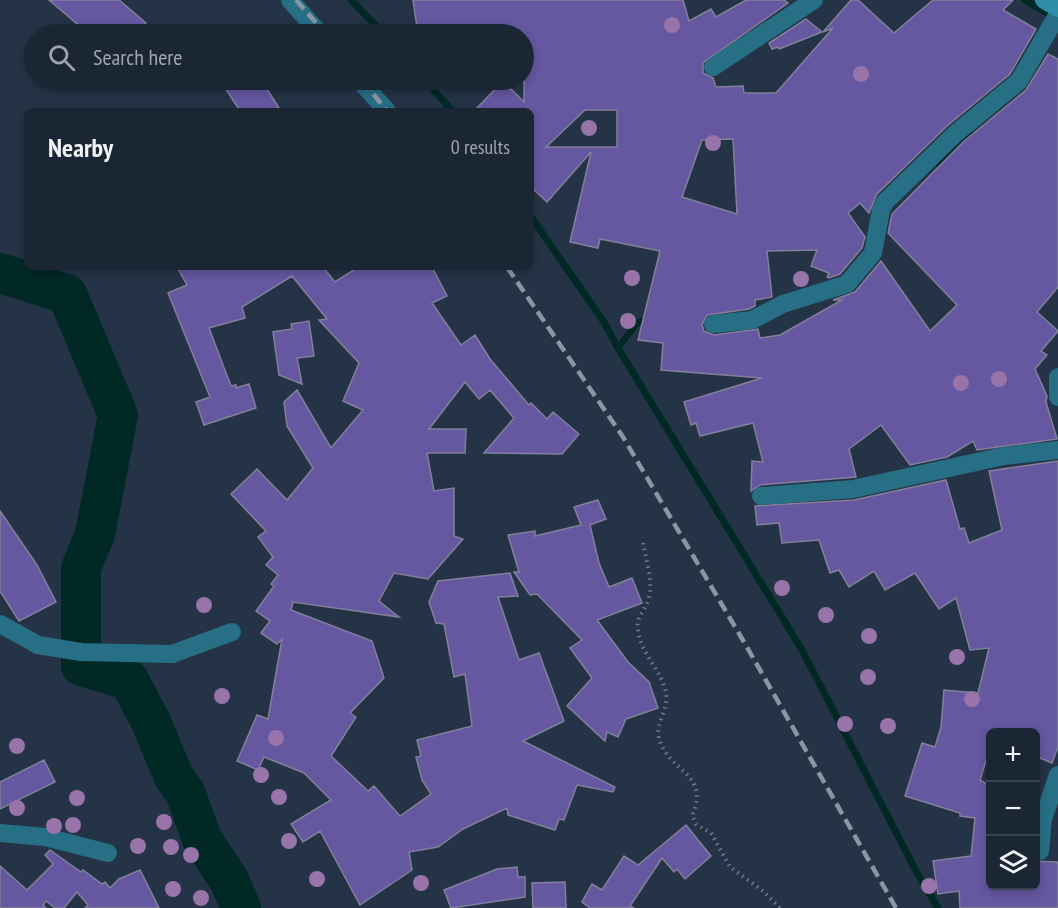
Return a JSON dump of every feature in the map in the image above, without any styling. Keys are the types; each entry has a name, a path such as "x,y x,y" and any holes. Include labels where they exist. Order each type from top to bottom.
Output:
{"street":[{"path":"290,0 311,24"},
{"path":"713,67 814,0"},
{"path":"1044,0 1058,8"},
{"path":"713,324 752,320 783,304 847,284 856,276 873,253 881,210 885,202 955,134 1019,81 1058,14"},
{"path":"368,90 384,108"},
{"path":"1058,377 1058,397"},
{"path":"761,496 853,489 1004,456 1058,450"},
{"path":"0,624 39,645 81,652 172,654 232,632"},
{"path":"1040,851 1043,819 1058,775"},
{"path":"0,833 45,837 108,853"}],"path":[{"path":"643,543 650,581 649,599 637,619 638,631 641,644 666,694 658,733 660,741 667,754 695,785 699,796 692,816 696,824 711,832 730,867 780,908"}],"building":[{"path":"49,0 119,0 146,23 145,24 77,24"},
{"path":"413,0 683,0 689,21 711,9 716,17 746,0 784,0 788,3 703,63 703,73 713,78 716,87 743,86 744,93 776,93 833,28 823,32 851,0 858,0 894,33 933,0 1013,0 1003,10 1036,29 1010,74 947,126 877,194 869,213 860,203 848,213 865,237 862,248 840,274 829,278 827,277 829,273 811,266 817,250 767,251 772,297 755,300 755,306 749,309 707,315 702,325 704,331 714,335 758,329 760,338 780,335 842,300 833,300 855,292 881,261 930,331 957,305 888,233 892,214 963,142 1026,90 1048,54 1058,59 1058,287 1037,312 1058,331 1041,351 1047,355 1035,369 1047,396 1046,402 1057,439 977,450 973,441 947,457 910,465 881,425 849,449 856,477 760,485 751,491 752,461 763,462 753,423 700,436 696,423 691,425 684,402 762,378 661,370 663,343 638,340 660,251 600,239 598,248 570,242 591,152 547,202 534,190 534,108 477,108 494,90 512,90 524,102 524,90 534,90 534,24 417,24","holes":["585,110 617,110 617,147 546,147","733,139 737,214 682,197 702,140"]},
{"path":"806,19 822,32 779,49 778,47 772,49 769,43"},
{"path":"226,90 267,90 279,108 238,108"},
{"path":"179,270 325,270 335,282 353,270 434,270 447,296 432,303 461,345 475,335 490,359 529,405 531,403 547,419 553,412 579,434 562,454 484,453 514,418 490,390 479,399 465,382 429,429 466,429 465,453 427,453 434,491 454,488 454,536 463,539 428,579 394,573 379,601 399,617 293,602 291,610 372,641 384,678 350,713 356,717 331,756 368,791 374,786 400,816 431,794 422,780 416,757 421,756 417,740 472,726 465,674 454,677 444,624 436,623 429,602 438,581 510,573 518,596 498,597 519,660 539,653 564,721 523,741 615,787 613,792 577,785 564,820 559,819 555,830 508,815 507,808 463,829 438,847 409,852 412,870 360,905 320,831 303,842 291,824 331,800 304,773 264,757 258,770 237,761 257,715 268,719 282,639 277,644 261,633 270,621 256,611 274,586 271,584 278,575 266,565 273,557 258,537 266,531 231,494 257,469 287,500 313,468 287,426 284,402 297,390 331,448 363,410 343,401 359,363 319,320 327,319 292,276 242,307 245,318 209,328 231,386 236,385 236,388 249,384 256,408 204,425 196,402 210,397 168,293 187,285"},
{"path":"309,321 314,356 297,358 302,384 279,375 273,332 292,329 291,324"},
{"path":"1058,461 1058,747 1052,763 1040,758 1040,728 986,728 986,761 980,780 986,784 986,890 1040,890 1040,861 1058,862 1058,908 960,908 959,891 938,894 933,861 971,856 975,818 960,816 960,813 905,796 922,743 935,747 941,727 944,690 978,693 989,648 970,650 956,598 939,609 915,573 885,590 874,571 849,587 839,570 830,573 819,540 782,543 779,523 757,525 755,506 854,500 946,480 960,529 964,528 969,543 1002,530 989,471"},
{"path":"598,500 606,519 590,525 599,563 609,587 632,578 642,603 597,620 628,662 649,682 658,708 626,719 618,737 607,732 605,741 567,706 592,678 570,648 582,640 537,594 530,595 514,572 519,572 508,535 535,531 535,536 581,525 574,507"},
{"path":"0,511 37,565 56,602 19,621 0,591"},
{"path":"44,760 55,782 0,809 0,782"},
{"path":"686,825 711,856 685,879 677,869 674,872 662,858 630,906 634,908 590,908 582,902 592,884 602,890 624,856 638,865"},
{"path":"50,850 81,872 83,870 102,884 105,882 110,888 119,879 140,870 159,908 85,908 88,905 77,892 64,908 55,908 46,901 43,905 46,908 0,908 0,866 27,890 53,864 45,855"},
{"path":"517,867 518,877 525,877 525,897 451,908 444,890 497,869"},
{"path":"565,882 566,908 533,908 532,883"}],"waterway":[{"path":"351,0 374,24"},
{"path":"1025,0 1054,17"},
{"path":"434,90 449,108"},
{"path":"938,163 969,133"},
{"path":"534,221 604,322 802,650 916,871 938,908"},
{"path":"0,273 67,294 118,415 95,534 81,568 81,666 129,680 151,722 174,777 185,792 202,839 229,880 241,908"},
{"path":"618,348 637,323 650,318"}],"railway":[{"path":"296,0 317,24"},
{"path":"370,90 385,108"},
{"path":"509,270 623,437 744,642 896,908"}]}
